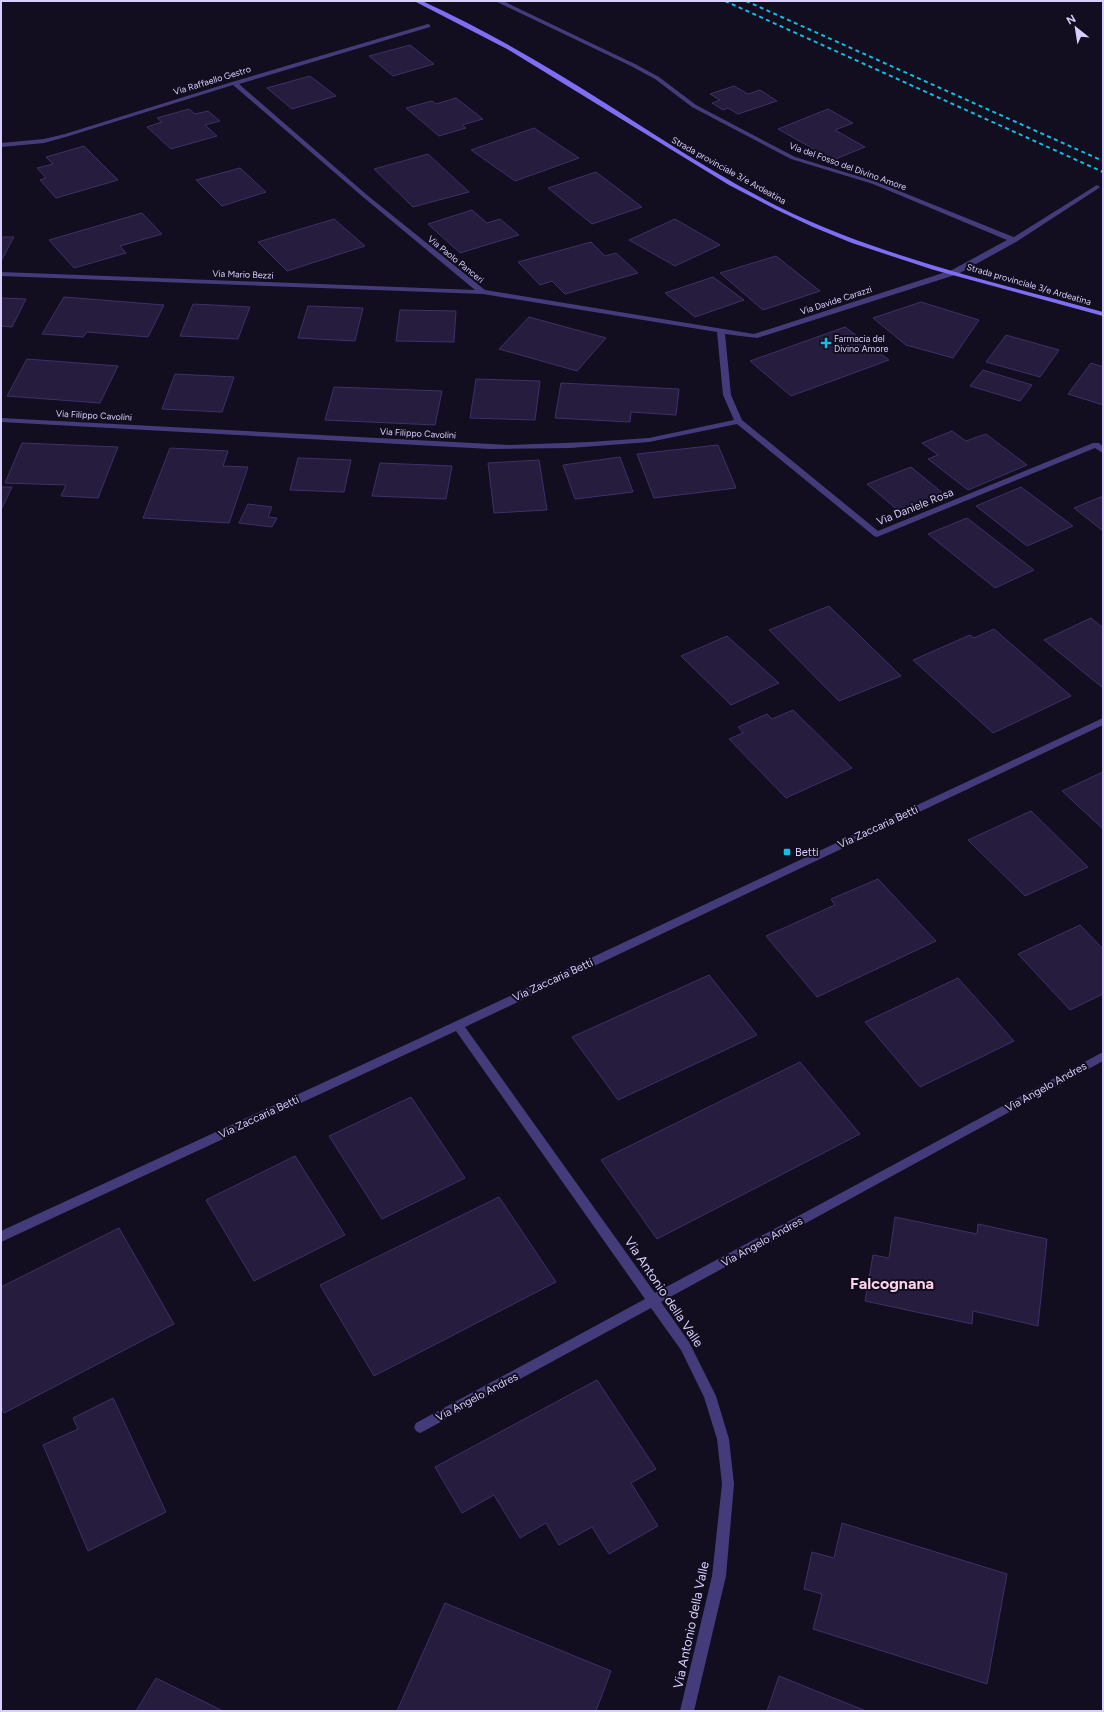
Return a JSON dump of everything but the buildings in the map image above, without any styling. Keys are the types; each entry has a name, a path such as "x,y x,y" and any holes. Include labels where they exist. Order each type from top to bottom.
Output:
{"main road":[{"name":"Strada provinciale 3/e Ardeatina","path":"416,1 455,17 729,182 777,208 814,225 887,252 1103,314"}],"street":[{"name":"Via del Fosso del Divino Amore","path":"498,1 633,65 657,78 694,106 793,158 875,183 1013,240"},
{"name":"Via Raffaello Gestro","path":"1,145 44,140 67,135 234,83 428,26"},
{"name":"Via Paolo Panceri","path":"234,83 365,196 483,292 721,332"},
{"path":"955,272 1013,240 1097,187"},
{"name":"Via Davide Carazzi","path":"721,332 754,336 955,272"},
{"name":"Via Mario Bezzi","path":"1,274 483,292"},
{"path":"721,332 727,395 739,422"},
{"name":"Via Filippo Cavolini","path":"1,420 490,447 549,447 649,440 739,422"},
{"name":"Via Daniele Rosa","path":"739,422 876,534 1096,445 1103,450"},
{"name":"Via Zaccaria Betti","path":"1,1237 458,1025 1103,721"},
{"name":"Via Antonio della Valle","path":"458,1025 685,1346 710,1396 723,1439 728,1484 719,1576 687,1711"},
{"name":"Via Angelo Andres","path":"420,1427 1103,1056"}],"railway":[{"path":"725,1 1103,172"},
{"path":"746,1 1103,161"}],"place":[{"name":"Farmacia del Divino Amore","path":"826,343"},
{"name":"Betti","path":"787,852"}],"district":[{"name":"Falcognana","path":"892,1283"}]}
